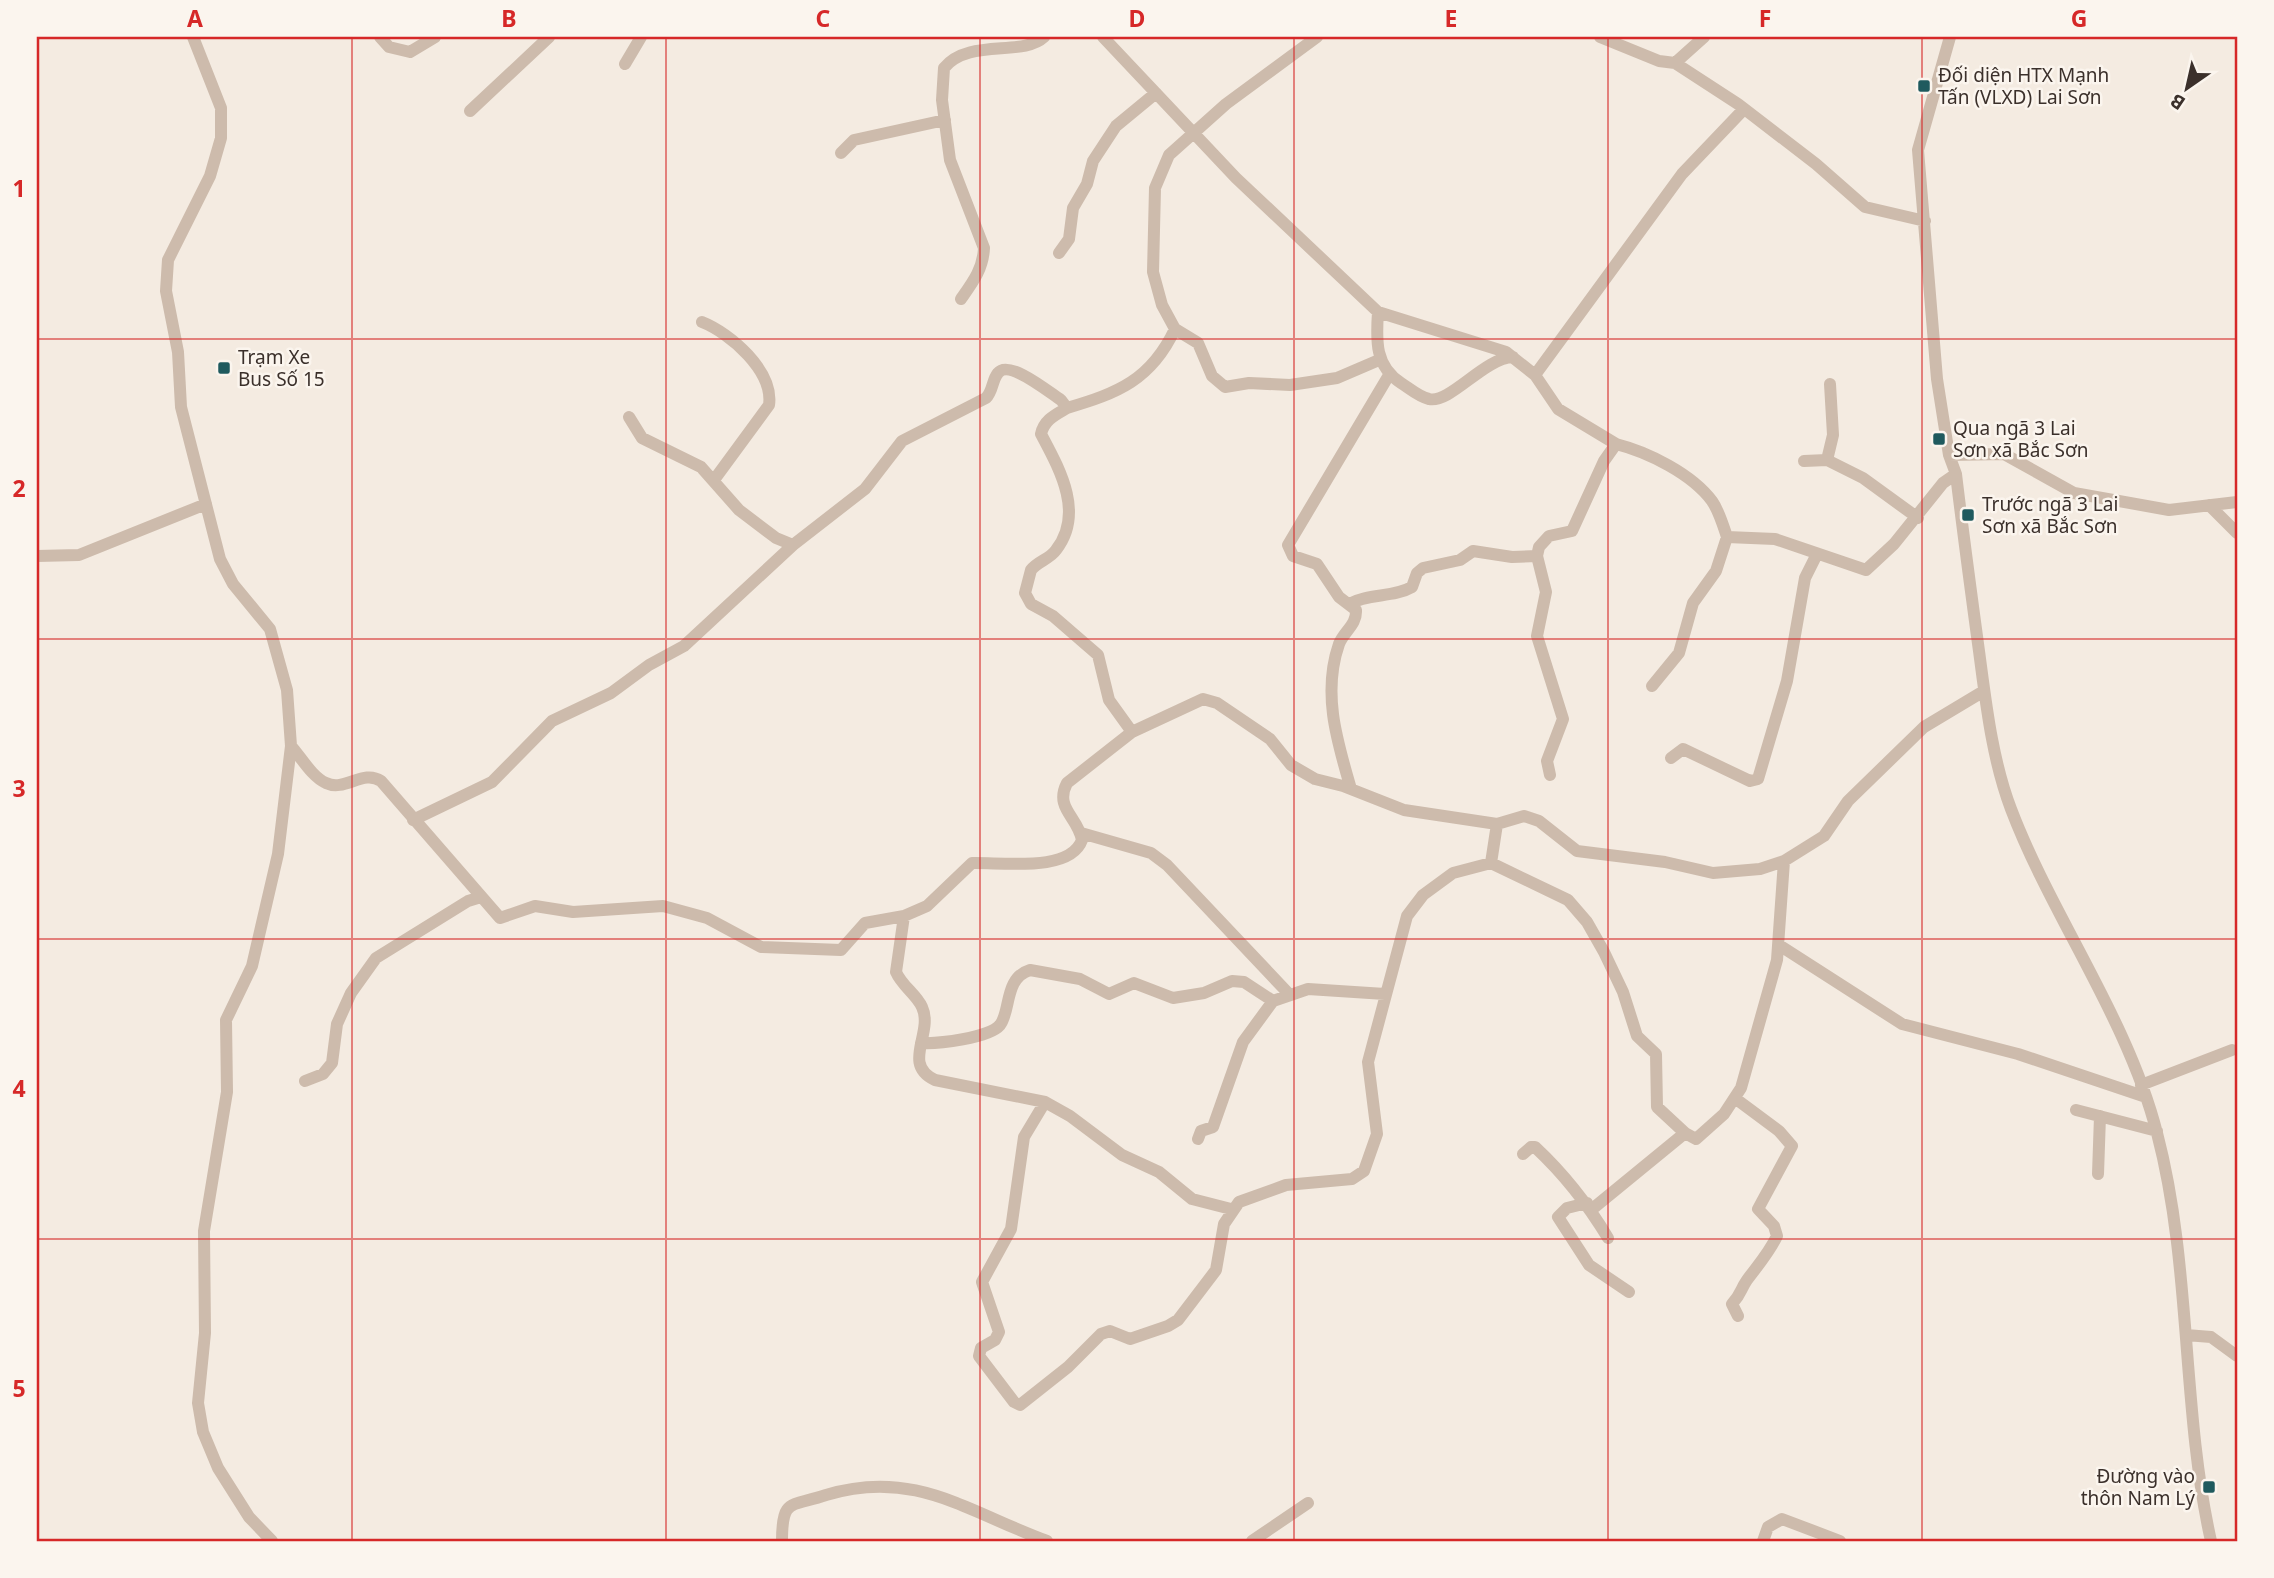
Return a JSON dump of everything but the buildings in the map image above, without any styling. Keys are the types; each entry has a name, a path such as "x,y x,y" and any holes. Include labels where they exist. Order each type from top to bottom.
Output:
{"street":[{"path":"193,37 221,108 221,138 210,176 173,246 165,274 178,352 181,407 225,572 270,629 287,690 291,746 278,854 252,966 226,1020 227,1092 204,1231 205,1333 198,1403 203,1432 218,1468 249,1517 272,1541"},
{"path":"380,37 389,47 403,52 410,52 435,37"},
{"path":"470,111 549,37"},
{"path":"625,64 641,37"},
{"path":"961,299 977,277 983,263 984,248 950,160 942,100 944,68 948,63 998,46 1032,46 1044,37"},
{"path":"1103,37 1193,133 1378,312 1513,357 1535,375 1558,409 1616,444 1657,460 1698,488 1713,502 1727,537 1712,578 1693,603 1679,653 1652,686"},
{"path":"1317,37 1226,104 1169,155 1155,188 1153,272 1167,318 1175,329 1198,343 1212,376 1225,387 1249,383 1290,385 1337,378 1379,360"},
{"path":"1600,37 1659,61 1675,62 1744,109 1816,164 1864,207 1925,221"},
{"path":"1675,62 1704,37"},
{"path":"1946,38 1918,150 1937,379 1949,455 1956,474 1984,691 1997,760 2012,810 2144,1091 2157,1131 2172,1197 2195,1434 2211,1541"},
{"path":"1059,253 1069,239 1073,208 1087,184 1093,161 1116,126 1156,93"},
{"path":"1535,375 1682,174 1744,109"},
{"path":"841,153 854,140 945,120"},
{"path":"1378,312 1379,360 1389,375 1432,400 1441,398 1488,364 1501,358 1513,357"},
{"path":"702,322 720,329 744,349 757,368 770,398 769,405 714,481"},
{"path":"1132,732 1109,700 1098,655 1053,616 1031,604 1025,593 1031,570 1054,554 1061,543 1069,513 1067,489 1041,434 1042,426 1050,418 1067,408 1136,382 1170,340 1175,329"},
{"path":"413,820 492,782 552,721 611,694 642,669 684,646 793,545 865,489 902,441 986,398 997,373 1003,369 1016,370 1061,400 1067,408"},
{"path":"1351,789 1331,718 1339,644 1356,617 1356,610 1339,597 1317,564 1293,556 1288,545 1389,375"},
{"path":"1827,460 1833,435 1830,384"},
{"path":"629,417 642,438 701,467 739,510 776,538 793,545"},
{"path":"1550,775 1547,761 1563,719 1538,636 1546,592 1537,556 1539,547 1549,536 1572,531 1604,461 1616,444"},
{"path":"1949,455 2004,454 2074,494 2169,510 2237,502"},
{"path":"1804,461 1827,460 1863,478 1918,518"},
{"path":"1727,537 1775,538 1866,570 1918,518 1943,483 1956,474"},
{"path":"37,556 79,555 206,504"},
{"path":"2209,505 2237,533"},
{"path":"1349,604 1370,595 1403,592 1412,587 1417,573 1423,568 1460,560 1473,551 1512,557 1537,556"},
{"path":"1671,758 1683,749 1751,781 1758,779 1787,681 1805,578 1817,554"},
{"path":"291,746 320,780 328,785 375,777 500,918 535,906 573,912 672,907 707,918 761,947 834,952 841,950 865,923 904,916 927,906 972,863 1025,863 1062,859 1080,847 1081,833 1064,808 1063,791 1067,783 1132,732 1197,700 1210,699 1269,739 1291,765 1315,779 1416,813 1497,824 1524,816 1539,821 1577,851 1665,862 1713,873 1760,869 1784,861 1824,836 1848,801 1924,727 1984,691"},
{"path":"1491,863 1497,824"},
{"path":"1081,833 1151,853 1167,865 1289,994"},
{"path":"1045,1102 1028,1128 1021,1147 1014,1220 982,1282 999,1332 995,1340 981,1348 979,1356 1014,1402 1024,1404 1068,1367 1101,1334 1110,1331 1130,1339 1178,1320 1216,1270 1224,1224 1231,1209 1251,1195 1279,1186 1352,1179 1364,1171 1377,1134 1368,1062 1385,994 1413,906 1436,883 1453,873 1491,863 1568,900 1587,922 1623,992 1637,1035 1656,1054 1657,1107 1685,1133 1696,1139 1724,1114 1736,1099 1765,1007 1779,945 1784,861"},
{"path":"305,1081 323,1074 332,1063 337,1024 351,993 376,958 468,901 481,897"},
{"path":"904,916 896,972 922,1007 925,1024 919,1065 935,1080 1028,1096 1045,1102 1070,1116 1122,1155 1159,1172 1192,1199 1231,1209"},
{"path":"1779,945 1902,1024 2144,1091 2235,1049"},
{"path":"921,1043 943,1043 994,1031 1003,1021 1005,1003 1016,981 1030,970 1080,979 1109,994 1134,983 1166,997 1204,993 1233,981 1244,982 1273,1002"},
{"path":"1198,1139 1201,1131 1213,1127 1243,1042 1273,1002 1289,994 1316,989 1385,994"},
{"path":"1736,1099 1779,1131 1792,1146 1758,1209 1774,1226 1777,1236 1761,1265 1745,1283 1741,1296 1732,1304 1738,1316"},
{"path":"2076,1110 2157,1131"},
{"path":"2098,1174 2100,1116"},
{"path":"1629,1292 1589,1265 1558,1217 1567,1208 1589,1206 1685,1133"},
{"path":"1523,1154 1535,1147 1589,1206 1608,1238"},
{"path":"2186,1335 2211,1337 2237,1356"},
{"path":"782,1541 785,1509 841,1489 859,1488 920,1489 1041,1540"},
{"path":"1252,1541 1308,1503"},
{"path":"1763,1541 1768,1527 1782,1519 1840,1541"}],"place":[{"name":"Đối diện HTX Mạnh Tấn (VLXD) Lai Sơn","path":"1924,86"},
{"name":"Trạm Xe Bus Số 15","path":"224,368"},
{"name":"Qua ngã 3 Lai Sơn xã Bắc Sơn","path":"1939,439"},
{"name":"Trước ngã 3 Lai Sơn xã Bắc Sơn","path":"1968,515"},
{"name":"Đường vào thôn Nam Lý","path":"2209,1487"}]}
